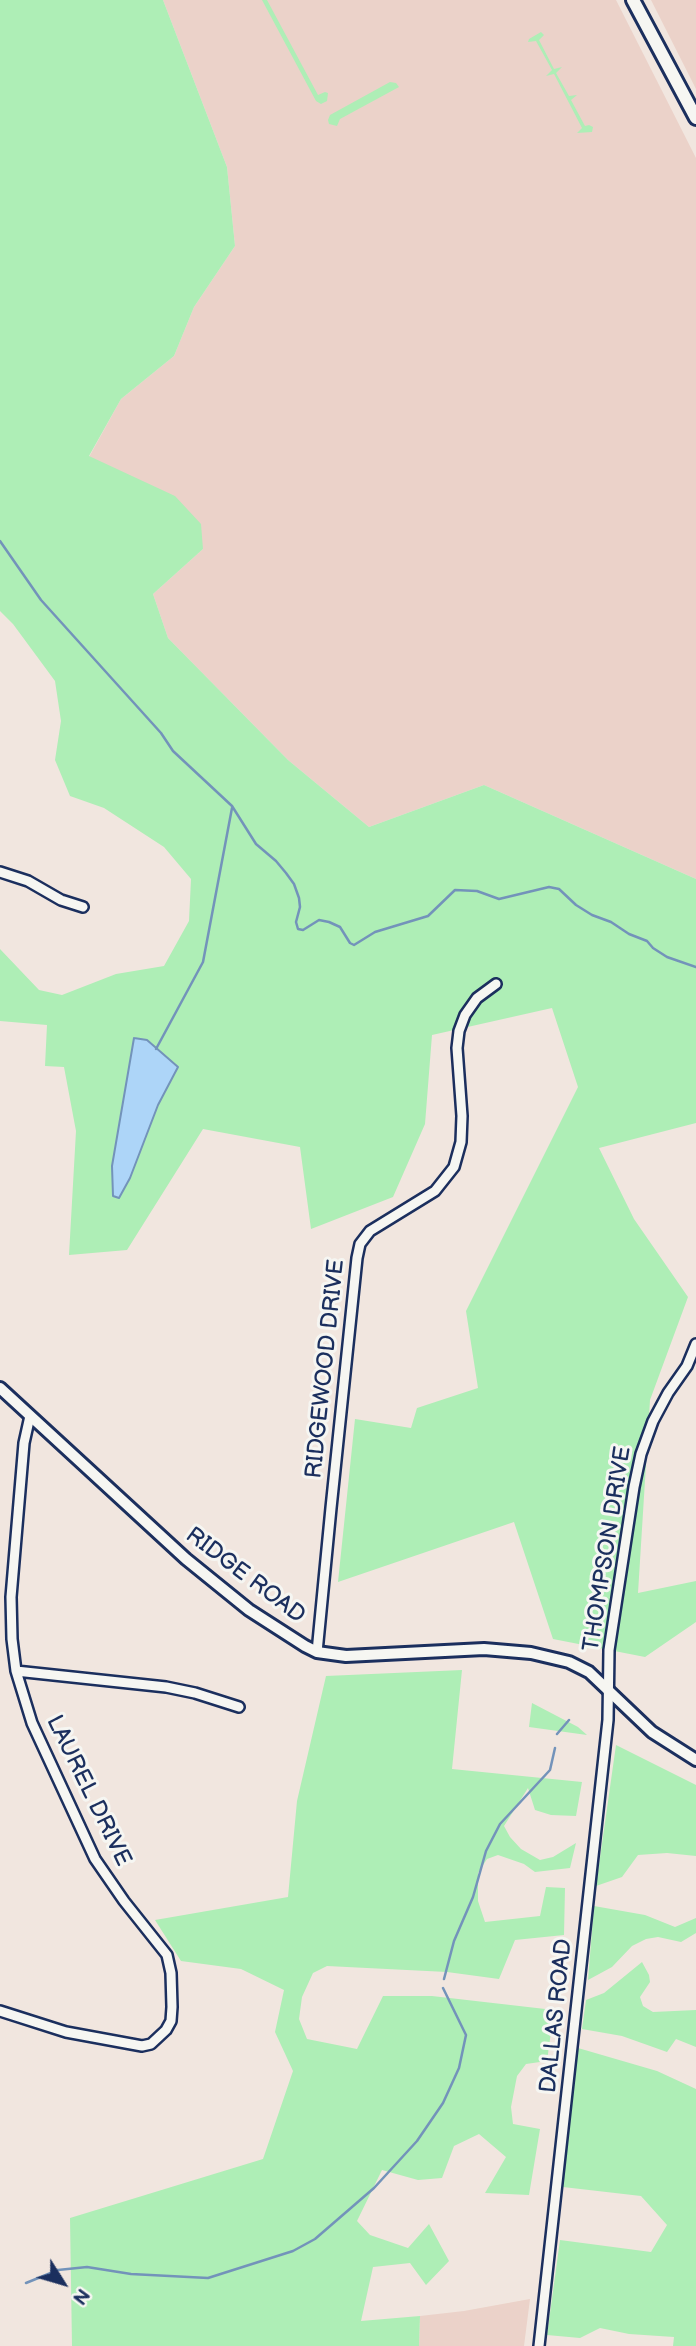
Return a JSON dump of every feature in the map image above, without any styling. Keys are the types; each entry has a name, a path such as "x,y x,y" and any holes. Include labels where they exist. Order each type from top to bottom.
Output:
{"main road":[{"path":"633,0 696,118"}],"street":[{"path":"0,872 28,881 61,900 83,907"},
{"name":"RIDGEWOOD DRIVE","path":"317,1651 360,1244 370,1231 435,1191 454,1167 461,1142 462,1116 457,1048 459,1031 465,1015 477,998 496,984"},
{"name":"THOMPSON DRIVE","path":"609,1690 609,1650 641,1454 653,1422 668,1393 687,1366 696,1344"},
{"name":"RIDGE ROAD","path":"0,1388 134,1513 215,1584 284,1634 317,1651 359,1657 462,1649 531,1653 569,1661 589,1672 652,1732 696,1760"},
{"name":"LAUREL DRIVE","path":"0,2011 66,2032 142,2046 151,2044 166,2030 171,2021 173,2007 167,1955 124,1901 95,1858 32,1723 16,1671 11,1597 23,1443 30,1416"},
{"path":"16,1671 166,1687 239,1707"},
{"name":"DALLAS ROAD","path":"539,2346 608,1720 609,1690"}],"shaded area":[{"path":"163,0 616,0 696,158 696,879 484,785 369,827 288,760 168,638 153,594 203,549 89,457 121,399 174,356 194,307 235,246 227,167"},
{"path":"651,0 696,0 696,89"},
{"path":"530,2299 524,2346 419,2346 420,2316"}],"green space":[{"path":"0,0 163,0 227,167 235,246 194,307 174,356 121,399 89,456 175,496 201,524 203,549 153,594 168,638 288,760 369,827 484,785 696,879 696,1123 599,1148 634,1219 688,1297 650,1400 638,1593 696,1581 696,1622 645,1657 553,1639 514,1522 338,1582 355,1419 411,1428 417,1408 478,1388 466,1311 578,1087 552,1008 432,1035 425,1124 393,1197 311,1229 300,1147 203,1129 127,1250 69,1255 76,1131 64,1067 45,1066 47,1025 0,1021 0,949 39,990 62,995 116,974 164,966 189,921 191,879 164,847 104,808 70,796 55,760 61,721 55,681 13,624 0,611"},
{"path":"262,0 267,0 318,95 328,93 327,101 321,104 316,101"},
{"path":"541,32 544,35 539,40 554,69 562,67 556,73 569,96 577,95 571,100 585,126 593,127 592,132 577,133 582,128 554,74 546,76 552,70 536,41 528,42"},
{"path":"390,82 399,87 340,119 337,126 329,124 330,115"},
{"path":"462,1670 452,1769 582,1782 576,1816 551,1815 535,1810 528,1788 504,1826 521,1849 540,1860 553,1857 576,1843 570,1868 535,1872 524,1864 498,1855 487,1859 478,1873 478,1901 485,1922 540,1916 546,1887 565,1888 564,1935 515,1940 499,1979 447,1972 327,1966 313,1973 302,1997 299,2019 307,2039 357,2049 383,1996 432,1996 554,2010 547,2061 526,2064 517,2076 511,2107 513,2124 540,2129 529,2195 485,2193 506,2157 479,2134 454,2146 442,2178 418,2180 382,2170 357,2221 370,2235 408,2248 429,2224 449,2261 426,2285 410,2263 373,2267 361,2321 420,2316 419,2346 72,2346 70,2218 263,2159 293,2071 275,2032 284,1990 241,1969 181,1961 155,1920 288,1897 297,1801 326,1676"},
{"path":"532,1703 578,1727 587,1735 529,1727"},
{"path":"616,1745 696,1785 696,1856 667,1853 638,1855 622,1877 596,1886"},
{"path":"594,1906 645,1915 675,1927 696,1918 696,1933 681,1942 658,1937 646,1939 632,1946 612,1967 588,1980"},
{"path":"642,1962 650,1982 640,1997 643,2006 653,2012 696,2010 696,2047 676,2039 667,2052 622,2036 582,2029 586,2000 604,1993"},
{"path":"578,2048 657,2071 696,2089 696,2346 673,2346 674,2337 629,2334 600,2328 580,2338 547,2335 560,2240 651,2252 667,2225 641,2196 563,2187"}],"water":[{"path":"134,1038 147,1040 178,1067 158,1105 130,1178 119,1198 113,1196 112,1166"}],"waterway":[{"path":"0,541 41,600 161,733 173,751 232,806 256,844 286,873 299,898 300,907 296,922 298,929 303,930 319,920 329,922 340,927 354,945 375,932 428,916 455,890 477,891 499,899 549,887 559,889 592,915 647,941 667,957 696,967"},
{"path":"156,1049 203,962 232,808"},
{"path":"557,1734 569,1720"},
{"path":"444,1979 454,1941 473,1897 486,1851 500,1824 550,1770 555,1748"},
{"path":"26,2283 58,2270 87,2267 131,2274 208,2278 293,2251 315,2239 374,2188 417,2141 443,2103 459,2068 466,2035 443,1988"}]}
